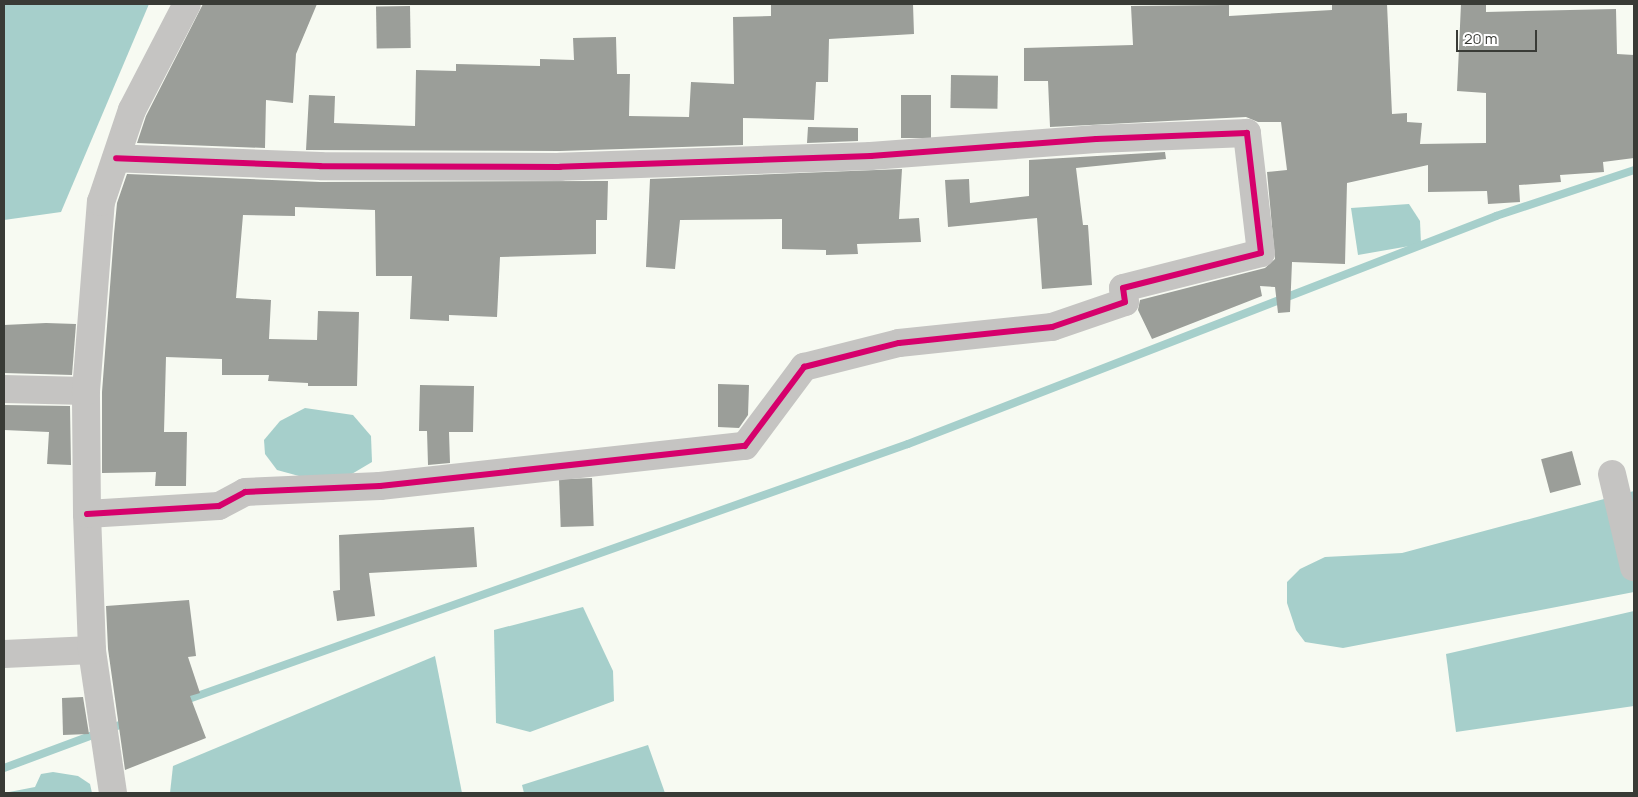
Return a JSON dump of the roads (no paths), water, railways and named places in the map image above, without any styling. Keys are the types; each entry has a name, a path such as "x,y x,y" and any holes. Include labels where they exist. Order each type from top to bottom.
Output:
{"street":[{"path":"113,793 92,650 87,514 86,391 102,202 132,110 188,4"},
{"path":"87,514 219,506 245,492 380,486 745,446 804,367 899,343 1052,327 1125,302 1123,288 1261,253 1247,133 1096,139 871,156 560,167 320,166 116,158"},
{"path":"4,388 86,391"},
{"path":"1612,474 1634,567"},
{"path":"4,654 92,650"}],"water":[{"path":"4,4 149,4 61,212 4,220"},
{"path":"1409,204 1420,221 1421,244 1358,255 1351,208"},
{"path":"305,408 353,415 371,436 372,462 345,478 299,476 277,470 265,454 264,440 280,421"},
{"path":"1634,491 1634,592 1343,648 1305,642 1296,630 1287,603 1287,582 1300,569 1325,557 1402,553"},
{"path":"583,607 613,671 614,701 530,732 496,723 494,630"},
{"path":"1634,611 1634,706 1456,732 1446,654"},
{"path":"435,656 462,793 170,793 173,766"},
{"path":"648,745 665,793 524,793 522,785"},
{"path":"53,772 78,776 90,784 92,793 4,793 35,787 41,774"}],"waterway":[{"path":"183,701 908,444 1496,216 1634,170"},
{"path":"4,768 128,722"}]}
